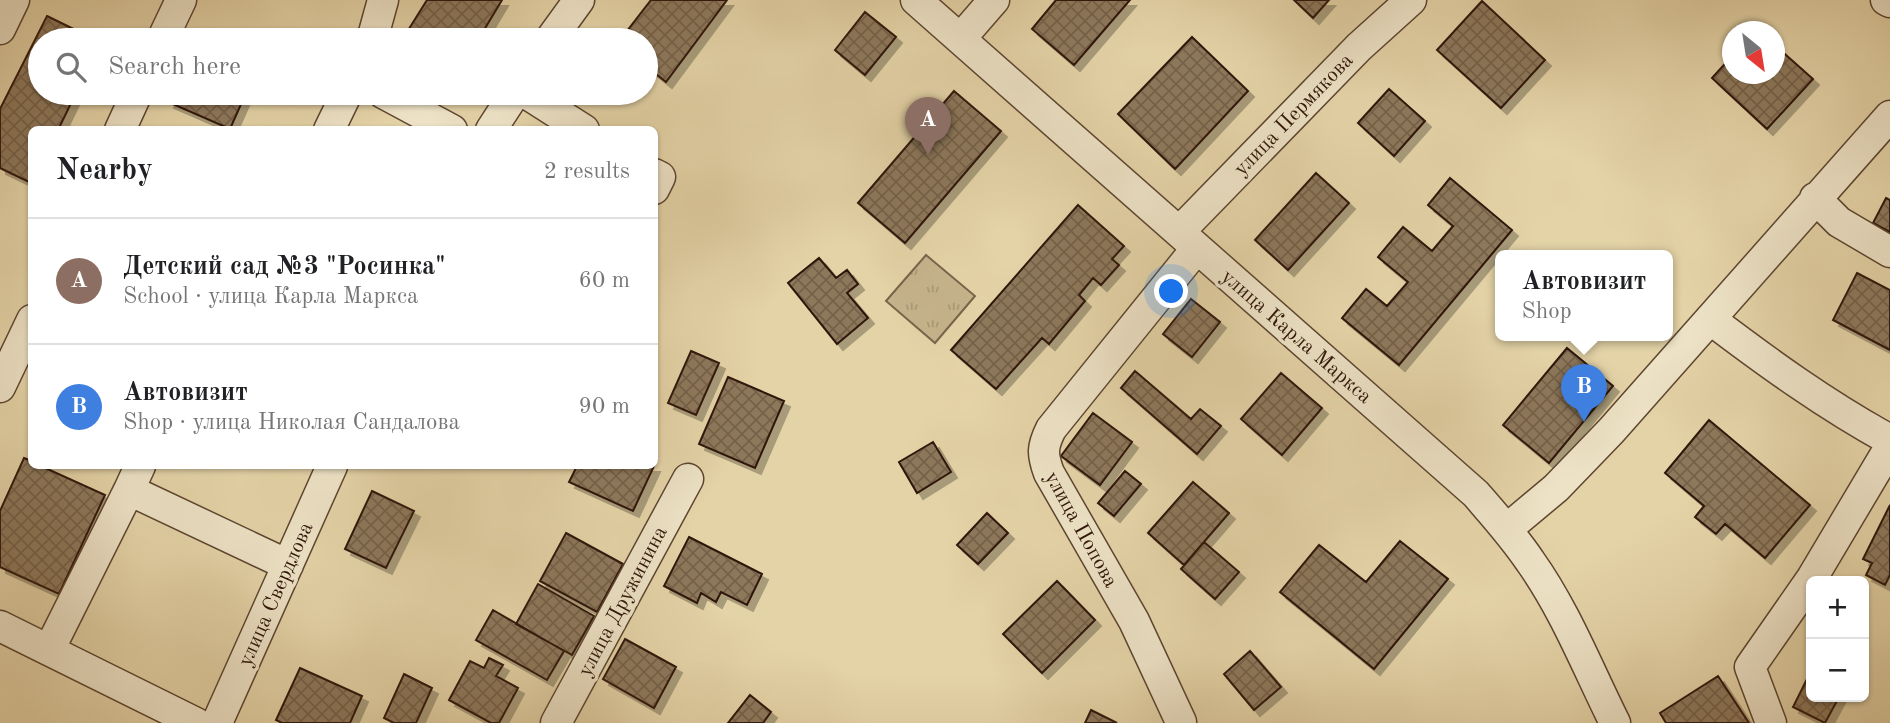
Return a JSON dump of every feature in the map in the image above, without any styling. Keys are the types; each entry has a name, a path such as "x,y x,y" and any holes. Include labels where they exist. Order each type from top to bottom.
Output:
{"street":[{"path":"0,29 14,0"},
{"path":"168,28 181,0"},
{"path":"375,28 383,0"},
{"path":"559,28 579,0"},
{"name":"улица Карла Маркса","path":"916,0 1451,472 1507,529 1553,598 1615,723"},
{"path":"961,38 994,0"},
{"name":"улица Пермякова","path":"1188,240 1359,47 1411,0"},
{"path":"122,126 131,105"},
{"path":"331,126 341,105"},
{"path":"405,105 445,126"},
{"path":"494,126 507,105"},
{"path":"545,105 578,126"},
{"path":"1507,529 1580,464 1889,117"},
{"path":"1815,198 1839,222 1890,251"},
{"name":"улица Попова","path":"1181,722 1134,621 1049,473 1043,444 1051,429 1188,240"},
{"path":"1710,319 1842,414 1890,440"},
{"path":"0,387 28,328"},
{"path":"1771,723 1750,667 1812,578 1890,447"},
{"name":"улица Свердлова","path":"217,723 331,469"},
{"path":"49,650 134,478 288,565"},
{"name":"улица Дружинина","path":"556,723 688,479"},
{"path":"0,626 196,723"}],"green space":[{"path":"926,255 975,296 935,343 886,301"}],"building":[{"path":"427,0 502,0 485,28 410,28"},
{"path":"651,0 727,0 666,82 658,76 658,28 629,28"},
{"path":"1056,0 1130,0 1074,65 1032,29"},
{"path":"1294,0 1329,0 1313,18"},
{"path":"1482,1 1545,60 1501,108 1437,50"},
{"path":"865,12 896,37 865,75 835,50"},
{"path":"47,16 72,28 41,28"},
{"path":"1192,37 1248,91 1175,169 1118,114"},
{"path":"28,54 28,105 70,105 60,126 28,126 28,182 0,168 0,109"},
{"path":"1785,54 1813,79 1767,129 1712,78 1722,67 1722,84 1785,84"},
{"path":"1389,89 1425,121 1394,156 1358,123"},
{"path":"954,91 1001,131 905,243 858,203"},
{"path":"175,105 241,105 231,126 223,126"},
{"path":"1316,173 1349,203 1288,270 1255,240"},
{"path":"1450,178 1512,230 1399,365 1342,318 1366,289 1387,306 1408,282 1378,257 1403,227 1432,251 1453,226 1428,205"},
{"path":"1886,198 1890,200 1890,232 1873,223"},
{"path":"1078,205 1124,246 1112,259 1119,265 1101,285 1093,278 1079,295 1085,301 1049,344 1042,338 996,389 951,350"},
{"path":"819,258 836,278 847,270 858,284 847,293 868,318 837,344 788,283"},
{"path":"1857,273 1890,290 1890,350 1833,320"},
{"path":"1191,299 1220,322 1192,357 1163,334"},
{"path":"1567,348 1613,386 1549,463 1503,425"},
{"path":"691,351 719,363 696,415 668,403"},
{"path":"1135,371 1191,419 1200,409 1221,426 1197,454 1121,388"},
{"path":"1281,373 1322,408 1282,455 1241,419"},
{"path":"728,377 784,401 755,468 699,444"},
{"path":"1093,413 1132,442 1100,485 1061,456"},
{"path":"1709,420 1810,505 1765,558 1725,524 1716,534 1695,517 1704,506 1665,473"},
{"path":"933,442 951,472 917,493 899,462"},
{"path":"24,458 28,460 28,469 48,469 105,495 59,594 0,567 0,511"},
{"path":"576,469 653,469 633,511 569,482"},
{"path":"1125,471 1141,484 1114,516 1098,503"},
{"path":"1193,482 1229,513 1184,565 1148,533"},
{"path":"372,491 414,511 386,568 345,549"},
{"path":"1890,505 1890,575 1885,585 1866,575 1872,563 1863,559"},
{"path":"987,513 1008,533 978,564 957,545"},
{"path":"566,533 623,564 597,612 540,581"},
{"path":"689,537 762,574 747,605 721,592 716,602 701,593 697,603 664,586"},
{"path":"1400,541 1448,579 1374,669 1280,592 1319,545 1366,582"},
{"path":"1204,542 1239,572 1215,599 1181,569"},
{"path":"1057,581 1095,620 1042,673 1003,634"},
{"path":"538,584 594,616 572,655 516,624"},
{"path":"493,610 564,651 547,680 476,640"},
{"path":"625,639 676,667 654,708 603,679"},
{"path":"1250,651 1281,687 1254,710 1224,674"},
{"path":"489,658 503,665 496,676 518,688 499,723 491,723 449,700 470,661 484,668"},
{"path":"300,668 362,696 350,723 282,723 276,720"},
{"path":"404,674 432,688 416,723 394,723 384,718"},
{"path":"1718,676 1749,723 1666,723 1660,713"},
{"path":"1806,681 1806,702 1836,702 1825,723 1793,707"},
{"path":"750,695 771,712 763,723 728,723"},
{"path":"1091,710 1117,723 1085,723"}],"place":[{"name":"Детский сад №3 \"Росинка\"","path":"928,155"},
{"name":"Автовизит","path":"1584,422"}]}
